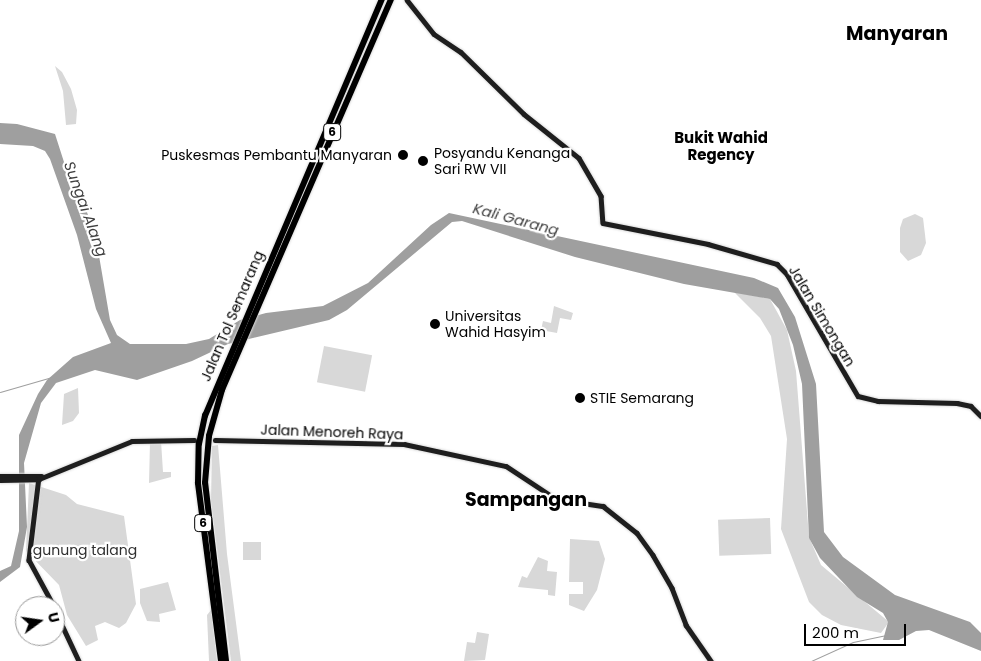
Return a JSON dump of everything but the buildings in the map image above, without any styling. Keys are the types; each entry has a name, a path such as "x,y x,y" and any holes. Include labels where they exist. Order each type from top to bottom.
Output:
{"highway":[{"name":"Jalan Tol Semarang","path":"226,661 205,483 210,436 222,390 382,0"},
{"name":"Jalan Tol Semarang","path":"221,661 197,466 202,430 215,387 391,0"}],"main road":[{"name":"Jalan Simongan","path":"407,0 434,34 461,52 524,114 579,158 602,196 603,223 708,244 777,264 787,274 858,396 878,401 957,403 971,406 981,416"},
{"path":"0,476 38,477 82,464 132,441 194,440"},
{"name":"Jalan Menoreh Raya","path":"215,440 404,444 506,466 556,499 603,506 637,533 648,548 672,588 686,624 711,661"},
{"path":"0,480 7,477"},
{"path":"38,477 29,560 49,596"},
{"path":"65,631 79,661"}],"green space":[{"path":"55,66 62,72 71,89 77,110 76,124 66,125 63,91"},
{"path":"915,214 923,218 926,243 921,255 908,261 900,252 900,228 903,219"},
{"path":"734,292 770,299 787,330 796,371 809,537 821,565 889,622 881,633 841,625 822,615 809,602 781,529 787,439 771,336 760,318"},
{"path":"554,306 573,313 571,320 560,318 557,333 541,330 543,321 551,323"},
{"path":"324,346 372,355 365,392 317,382"},
{"path":"78,388 79,413 73,421 62,425 64,394"},
{"path":"161,441 163,472 171,472 171,477 149,483 150,442"},
{"path":"218,445 227,554 241,661 231,661 211,501 212,446"},
{"name":"gunung talang","path":"29,483 66,495 77,504 124,516 136,604 126,623 119,628 105,622 95,626 98,640 86,646 67,615 65,596 62,596 59,585 26,551"},
{"path":"770,518 771,554 719,556 718,520"},
{"path":"570,539 599,541 605,559 597,590 584,611 569,605 569,594 583,594 583,582 569,582"},
{"path":"243,542 261,542 261,560 243,560"},
{"path":"538,557 548,561 547,571 557,572 555,596 548,595 548,590 518,587 522,576 527,578"},
{"path":"168,582 176,610 159,614 160,622 147,621 140,603 140,589"},
{"path":"211,610 217,661 209,661 207,615"},
{"path":"477,632 489,634 485,660 464,661 467,642 475,643"}],"water":[{"name":"Sungai Alang","path":"0,123 17,124 55,134 72,187 86,209 97,244 110,320 117,335 130,344 186,344 209,339 240,320 266,313 323,306 368,283 431,225 449,213 754,278 778,288 795,317 816,384 824,532 843,557 895,595 970,622 981,633 981,651 929,630 916,631 899,640 883,640 888,622 883,613 857,597 820,558 809,538 802,384 793,345 779,309 770,299 684,284 575,257 462,221 452,222 347,310 329,320 228,344 192,361 137,380 95,370 56,383 41,403 24,463 27,527 20,567 0,582 0,571 11,566 19,531 19,435 38,394 47,380 73,357 111,343 96,309 77,235 50,159 45,151 33,146 0,144"}],"waterway":[{"path":"0,392 52,377"},
{"path":"811,661 853,642 886,635"}],"place":[{"name":"Puskesmas Pembantu Manyaran","path":"403,155"},
{"name":"Posyandu Kenanga Sari RW VII","path":"423,161"},
{"name":"Universitas Wahid Hasyim","path":"435,324"},
{"name":"STIE Semarang","path":"580,398"}],"district":[{"name":"Manyaran","path":"897,34"},
{"name":"Bukit Wahid Regency","path":"721,146"},
{"name":"Sampangan","path":"526,500"}],"water label":[{"name":"Kali Garang","path":"516,219"}]}
